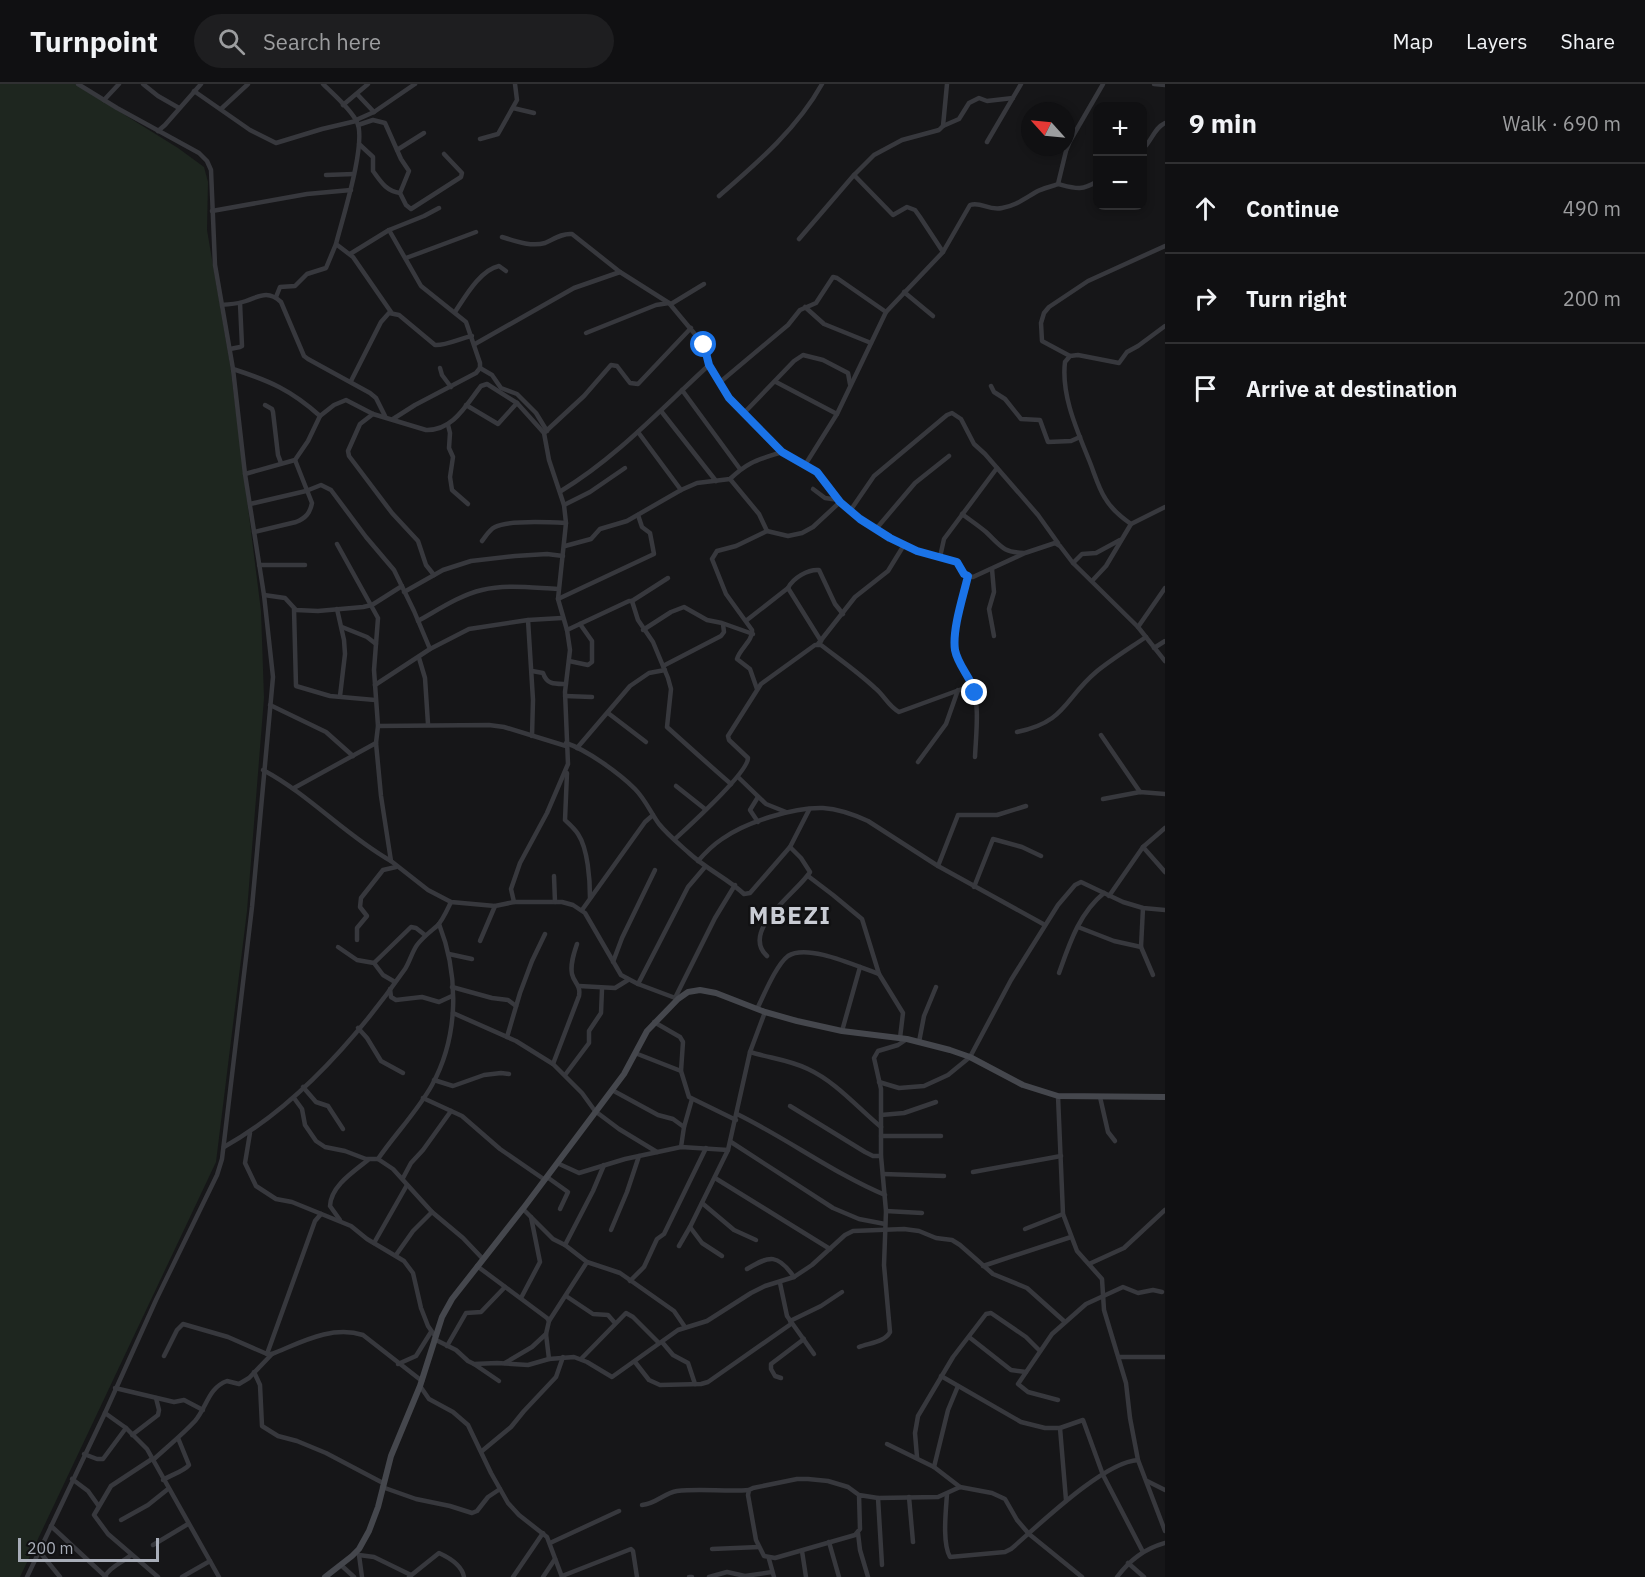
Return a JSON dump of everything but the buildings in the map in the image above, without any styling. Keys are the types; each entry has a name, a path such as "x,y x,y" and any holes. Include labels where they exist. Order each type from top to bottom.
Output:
{"street":[{"path":"27,1577 217,1175 224,1147 252,908 273,677 260,565 245,474 234,369 215,265 212,170 199,153 78,84"},
{"path":"104,100 119,84"},
{"path":"143,84 179,108"},
{"path":"158,131 201,84"},
{"path":"221,109 248,84"},
{"path":"276,297 280,287 296,286 307,274 326,268 336,244 351,190 359,144 357,122 323,84"},
{"path":"343,105 368,84"},
{"path":"357,122 415,84"},
{"path":"480,139 498,134 517,100 515,84"},
{"path":"720,196 780,139 803,112 822,84"},
{"path":"943,126 946,84"},
{"path":"987,142 1021,84"},
{"path":"1058,184 1070,141 1102,84"},
{"path":"1154,84 1165,85"},
{"path":"194,91 266,140 276,143 322,129 357,122 373,120 384,123 409,171 400,193 406,205 413,209 460,177 462,173 444,154"},
{"path":"357,94 374,112"},
{"path":"799,238 854,175 885,148 902,140 939,130 959,119 969,103 979,98 987,101 1013,98"},
{"path":"513,108 534,113"},
{"path":"1147,146 1157,128 1165,123"},
{"path":"397,150 424,133"},
{"path":"359,144 374,157 373,171 384,186 393,192 400,193"},
{"path":"327,175 354,174"},
{"path":"854,175 893,215 906,207 915,210 943,252"},
{"path":"805,465 837,414 886,312 943,252 970,205 980,204 992,209 1005,208 1023,201 1042,189 1058,184 1084,189 1093,184"},
{"path":"212,211 307,194 351,190"},
{"path":"350,254 389,230 439,208"},
{"path":"389,230 421,286 466,322 475,344 480,368 492,375 501,388 517,394 536,413 546,432 553,472 561,491 566,523 558,589 558,599 570,650 565,696 568,764 565,820 579,835 590,882 590,898"},
{"path":"406,258 476,232"},
{"path":"502,237 538,244 572,234 620,272 670,303 704,345 709,365 719,383 743,414 782,452 817,472 850,511 876,529 917,551 957,562 964,574 973,577 1049,544 1055,543 1060,546"},
{"path":"336,244 350,254 391,312 399,315 435,345 440,346 456,339 472,336"},
{"path":"1165,246 1088,281 1046,310 1040,330 1042,341 1070,356 1077,355 1117,364 1127,352 1165,326"},
{"path":"455,312 474,285 490,269 499,266 506,271"},
{"path":"475,344 574,288 620,272"},
{"path":"719,383 788,325 798,312 816,303 829,280 835,277 886,312"},
{"path":"586,333 647,308 670,303 704,285"},
{"path":"904,292 933,316"},
{"path":"222,305 240,303 264,294 276,297 281,302 304,356 351,381 376,398 385,416"},
{"path":"230,349 240,348 242,345 240,303"},
{"path":"805,307 824,324 871,343"},
{"path":"351,381 381,322 391,312"},
{"path":"546,432 584,396 611,365 617,366 630,383 638,384 691,328"},
{"path":"743,414 799,358 807,355 823,360 848,374 850,386"},
{"path":"1070,356 1064,366 1067,395 1080,437 1104,498 1131,524"},
{"path":"561,491 596,468 709,365"},
{"path":"440,368 441,375 451,387"},
{"path":"393,419 476,373 480,368"},
{"path":"234,369 275,383 320,416"},
{"path":"776,382 837,414"},
{"path":"245,474 295,460 308,441 320,416 334,405 346,400 373,414 426,430 434,430 448,425 481,386 487,384 517,404 546,432"},
{"path":"992,386 994,392 1005,399 1021,419 1040,420 1048,442 1071,441 1080,437"},
{"path":"682,390 740,469"},
{"path":"466,405 498,424 517,404"},
{"path":"265,405 273,412 281,463"},
{"path":"661,411 716,481"},
{"path":"850,511 873,476 951,413 962,419 974,444 1038,515 1073,563 1138,627 1165,661"},
{"path":"373,414 360,424 348,451 349,456 392,513 418,541 426,565 434,575"},
{"path":"448,425 449,448 453,457 450,477 452,490 468,504"},
{"path":"638,432 681,490"},
{"path":"565,546 591,539 600,529 627,521 697,483 730,479 740,469 759,459 782,452"},
{"path":"876,529 915,483 949,456"},
{"path":"254,532 303,519 310,511 312,503 295,460"},
{"path":"564,506 590,492 625,468"},
{"path":"940,556 944,539 998,468"},
{"path":"730,479 759,514 767,531"},
{"path":"250,504 306,491 321,485 332,490 366,537 394,570 430,649"},
{"path":"813,489 825,498 840,501"},
{"path":"753,634 747,620 726,594 712,559 717,551 736,546 767,531 788,536 802,533 813,527 840,501"},
{"path":"1092,581 1106,566 1131,524 1165,507"},
{"path":"962,514 984,530 1000,547 1012,552 1025,553"},
{"path":"558,599 654,554 650,532 642,527 638,515"},
{"path":"482,541 496,526 539,521 566,523"},
{"path":"1073,563 1082,554 1096,553 1121,540"},
{"path":"337,544 378,618 374,670 378,726 376,743 391,861"},
{"path":"675,839 738,777 748,763 748,758 729,740 728,736 757,689 798,656 820,642 861,591 888,571 904,544"},
{"path":"294,609 318,610 372,605 456,565 471,561 547,554 563,556"},
{"path":"260,565 305,565"},
{"path":"992,569 993,592 990,609 994,636"},
{"path":"747,620 788,588 794,579 812,570 819,570 835,604 843,614"},
{"path":"968,576 955,650 975,693 975,757"},
{"path":"567,630 632,601 668,578"},
{"path":"418,621 482,590 529,587 558,589"},
{"path":"788,588 820,642 869,682 899,712 973,685"},
{"path":"1138,627 1165,588"},
{"path":"264,595 285,598 294,609 296,686 330,696 375,700"},
{"path":"632,601 644,630 653,642 670,689 667,727 731,784"},
{"path":"644,630 671,612 684,607 707,620 753,634"},
{"path":"337,609 345,654 340,696"},
{"path":"375,685 430,649 469,629 528,620 562,618"},
{"path":"528,620 532,671 532,736"},
{"path":"569,661 588,665 592,662 592,641 580,624"},
{"path":"577,748 630,686 639,679 664,668 721,636 724,632 723,624"},
{"path":"342,627 367,637 376,644"},
{"path":"753,634 737,658 750,669 757,689"},
{"path":"1017,732 1033,729 1056,716 1096,672 1146,637"},
{"path":"1154,648 1165,641"},
{"path":"419,658 425,678 428,724"},
{"path":"532,671 543,673 549,683 566,684"},
{"path":"918,762 946,724 958,690"},
{"path":"565,696 592,697"},
{"path":"270,705 326,732 353,756"},
{"path":"608,713 646,742"},
{"path":"378,726 489,725 504,727 577,748 636,790 660,825 705,867 735,885 744,894 750,893 790,847 809,810"},
{"path":"1101,735 1140,792"},
{"path":"294,788 376,743"},
{"path":"263,770 294,788 360,842 391,861 428,890 451,903 495,906 514,902 555,902 568,903 582,910 596,929 621,975 628,980 677,999"},
{"path":"514,902 511,889 520,863 567,771"},
{"path":"738,777 770,806 787,813"},
{"path":"676,786 705,810"},
{"path":"1104,799 1140,792 1165,794"},
{"path":"758,822 750,810 759,797"},
{"path":"938,866 958,815 997,814 1026,806"},
{"path":"698,861 721,839 732,832 787,813 826,808 857,816 974,887 1045,925"},
{"path":"582,910 645,822 653,815"},
{"path":"1059,973 1089,906 1106,895 1143,847 1165,828"},
{"path":"974,887 993,839 1023,847 1041,856"},
{"path":"768,956 762,951 760,945 767,920 780,903 808,876 810,870 790,847"},
{"path":"1143,847 1165,872"},
{"path":"357,940 358,925 366,918 360,907 361,898 383,870 396,867"},
{"path":"638,984 688,887 705,867"},
{"path":"613,962 655,870"},
{"path":"554,876 555,902"},
{"path":"808,876 862,919 879,974 903,1013 904,1039"},
{"path":"879,1082 899,1088 924,1086 948,1075 970,1057 1011,980 1058,904 1075,885 1081,882 1106,895 1143,908 1165,910"},
{"path":"677,999 715,918 735,885"},
{"path":"224,1147 250,1133 294,1098 342,1047 390,989 407,966 418,943 439,924 451,903"},
{"path":"480,941 495,906"},
{"path":"1143,908 1141,947 1153,975"},
{"path":"378,1159 423,1098 445,1054 453,1013 452,987 449,954 439,924"},
{"path":"374,963 411,927 416,928 425,936"},
{"path":"1078,927 1114,941 1141,947"},
{"path":"507,1037 532,961 545,934"},
{"path":"553,1064 579,996 579,986 572,971 577,944"},
{"path":"338,947 357,960 374,963 383,975 395,982"},
{"path":"757,1009 783,962 795,953 817,954 879,974"},
{"path":"449,954 472,959"},
{"path":"842,1031 860,967"},
{"path":"579,986 615,988 628,980"},
{"path":"452,987 508,1000 516,1006"},
{"path":"919,1042 924,1016 936,987"},
{"path":"390,989 391,997 396,1000 422,997 439,1002 452,996"},
{"path":"565,1075 589,1043 589,1031 601,1013 602,989"},
{"path":"398,1364 416,1356 433,1335 446,1309 477,1266 546,1179 624,1074 654,1022 677,999 688,992 700,990 716,993 765,1012 842,1031 919,1042 970,1057 1023,1085 1058,1096 1165,1097"},
{"path":"679,1246 731,1142 750,1052 765,1012"},
{"path":"453,1013 507,1037 553,1064 595,1111 657,1152"},
{"path":"654,1022 680,1037 683,1048 681,1071 686,1094 692,1100 782,1137 841,1175 885,1195"},
{"path":"358,1028 367,1038 381,1062 404,1073"},
{"path":"859,1347 883,1339 890,1332 884,1265 886,1211 881,1156 881,1089 874,1064 875,1054 904,1039"},
{"path":"750,1052 805,1067 814,1072 830,1082 881,1127"},
{"path":"635,1053 681,1071"},
{"path":"434,1080 453,1086 484,1075 509,1074"},
{"path":"303,1087 317,1103 328,1106 342,1129"},
{"path":"612,1090 658,1115 673,1119 684,1127"},
{"path":"1058,1096 1063,1214 1077,1251 1102,1279 1104,1310 1126,1383 1138,1460 1165,1531"},
{"path":"1100,1097 1108,1132 1115,1141"},
{"path":"294,1098 302,1109 305,1125 321,1146 369,1159 378,1159 403,1178 432,1212 463,1238 483,1259"},
{"path":"423,1098 462,1116 500,1149 568,1192 561,1209"},
{"path":"681,1147 692,1100"},
{"path":"880,1115 904,1113 936,1102"},
{"path":"790,1106 865,1152 873,1156 881,1156"},
{"path":"403,1178 411,1162 423,1150 451,1111"},
{"path":"250,1133 245,1163 256,1186 276,1199 292,1202 342,1222 396,1255 409,1266 413,1273 421,1308 433,1335 499,1381"},
{"path":"881,1136 941,1136"},
{"path":"731,1142 833,1209 859,1220 885,1227 919,1231 936,1238 952,1240 993,1274 1027,1288 1065,1322"},
{"path":"557,1163 579,1173 681,1147 728,1150"},
{"path":"630,1281 644,1267 657,1239 664,1234 706,1148"},
{"path":"973,1172 1061,1155"},
{"path":"611,1230 639,1156"},
{"path":"342,1222 330,1206 330,1201 345,1178 369,1159"},
{"path":"565,1245 604,1165"},
{"path":"883,1174 944,1176"},
{"path":"715,1178 830,1249"},
{"path":"374,1243 407,1185"},
{"path":"702,1203 735,1230 756,1240"},
{"path":"523,1209 553,1239 587,1262 615,1271 674,1311 685,1327"},
{"path":"1089,1264 1124,1248 1165,1210"},
{"path":"886,1211 922,1213"},
{"path":"396,1255 413,1231 432,1212"},
{"path":"158,1577 150,1575 95,1519 94,1515 98,1505 116,1482 153,1459 178,1438 203,1410 211,1392 217,1386 227,1381 239,1384 254,1372 269,1354 315,1221 321,1214"},
{"path":"1025,1229 1063,1214"},
{"path":"521,1298 540,1262 531,1217"},
{"path":"690,1227 702,1243 722,1256"},
{"path":"474,1364 528,1365 563,1357 582,1359 610,1377 685,1327 713,1318 765,1286 794,1277 849,1232 885,1227"},
{"path":"983,1266 1071,1237"},
{"path":"747,1269 764,1259 772,1258 786,1266 794,1277"},
{"path":"549,1359 546,1334 549,1321 587,1262"},
{"path":"477,1266 549,1321"},
{"path":"780,1283 785,1310 790,1322 814,1354"},
{"path":"447,1346 466,1313 481,1312 505,1287"},
{"path":"1058,1400 1022,1389 1019,1386 1019,1382 1052,1334 1086,1304 1123,1287 1138,1293 1153,1290 1162,1292"},
{"path":"635,1362 654,1383 660,1385 708,1382 790,1322 842,1292"},
{"path":"566,1296 593,1314 608,1315 615,1323"},
{"path":"917,1457 915,1424 952,1356 989,1312 1017,1330 1040,1350"},
{"path":"582,1359 624,1314 628,1314 673,1355 688,1364 695,1384"},
{"path":"164,1356 177,1330 183,1324 228,1337 269,1354 297,1342 341,1332 363,1335 421,1384 429,1399 461,1417 468,1425 512,1509 543,1533 550,1543 562,1577 631,1549 637,1577"},
{"path":"506,1363 532,1347 546,1334"},
{"path":"325,1577 359,1552 378,1507 391,1456 421,1384 433,1335"},
{"path":"969,1337 1011,1370 1026,1372"},
{"path":"781,1378 775,1376 771,1364 804,1339"},
{"path":"482,1451 511,1428 556,1377 563,1357"},
{"path":"1120,1357 1165,1357"},
{"path":"254,1372 260,1385 262,1426 278,1436 326,1453 382,1485 416,1499 472,1513 500,1489"},
{"path":"941,1376 1021,1422 1045,1428 1059,1428 1083,1420 1103,1475 1143,1552"},
{"path":"934,1467 948,1410 958,1386"},
{"path":"115,1388 174,1402 184,1400 203,1410"},
{"path":"132,1435 158,1415 156,1398"},
{"path":"105,1413 141,1442 153,1459 219,1577"},
{"path":"84,1454 103,1459 126,1428"},
{"path":"1059,1428 1066,1500"},
{"path":"164,1480 189,1465 178,1438"},
{"path":"887,1444 934,1467 960,1487 999,1495 1009,1505 1017,1520 1029,1534 1082,1577"},
{"path":"947,1494 946,1541 950,1557 1005,1552 1029,1534 1066,1500 1103,1475 1125,1463 1138,1460"},
{"path":"72,1479 88,1491 98,1505"},
{"path":"642,1505 678,1491 749,1490 773,1483 808,1479 837,1483 859,1495 878,1498 938,1497 960,1487"},
{"path":"1147,1481 1165,1490"},
{"path":"121,1520 148,1505 168,1489"},
{"path":"749,1490 756,1540 764,1556 769,1558 787,1556 858,1533"},
{"path":"859,1495 860,1529 858,1533 860,1550 868,1577"},
{"path":"909,1497 914,1542"},
{"path":"878,1498 882,1565"},
{"path":"550,1543 620,1511"},
{"path":"153,1545 188,1524"},
{"path":"51,1526 106,1577 111,1568 131,1555"},
{"path":"513,1577 543,1533"},
{"path":"829,1542 839,1577"},
{"path":"1119,1576 1128,1563 1143,1552 1165,1543"},
{"path":"712,1549 759,1546"},
{"path":"39,1551 60,1577"},
{"path":"802,1551 806,1577"},
{"path":"359,1552 374,1557 410,1576 439,1553 457,1564 464,1573 464,1577"},
{"path":"359,1552 362,1577"},
{"path":"709,1577 727,1572 745,1576 773,1574 769,1558"},
{"path":"543,1577 555,1559"},
{"path":"182,1577 210,1561"},
{"path":"1128,1563 1144,1577"},
{"path":"342,1566 354,1577"}],"shaded area":[{"path":"0,84 75,84 178,148 204,167 208,182 207,230 230,364 261,611 264,698 247,911 216,1162 20,1577 0,1577"}],"district":[{"name":"MBEZI","path":"790,915"}],"route":[{"path":"704,345 709,365 729,398 782,452 817,472 840,502 860,519 890,538 917,551 957,562 964,574 968,576 955,650 975,693"}]}
